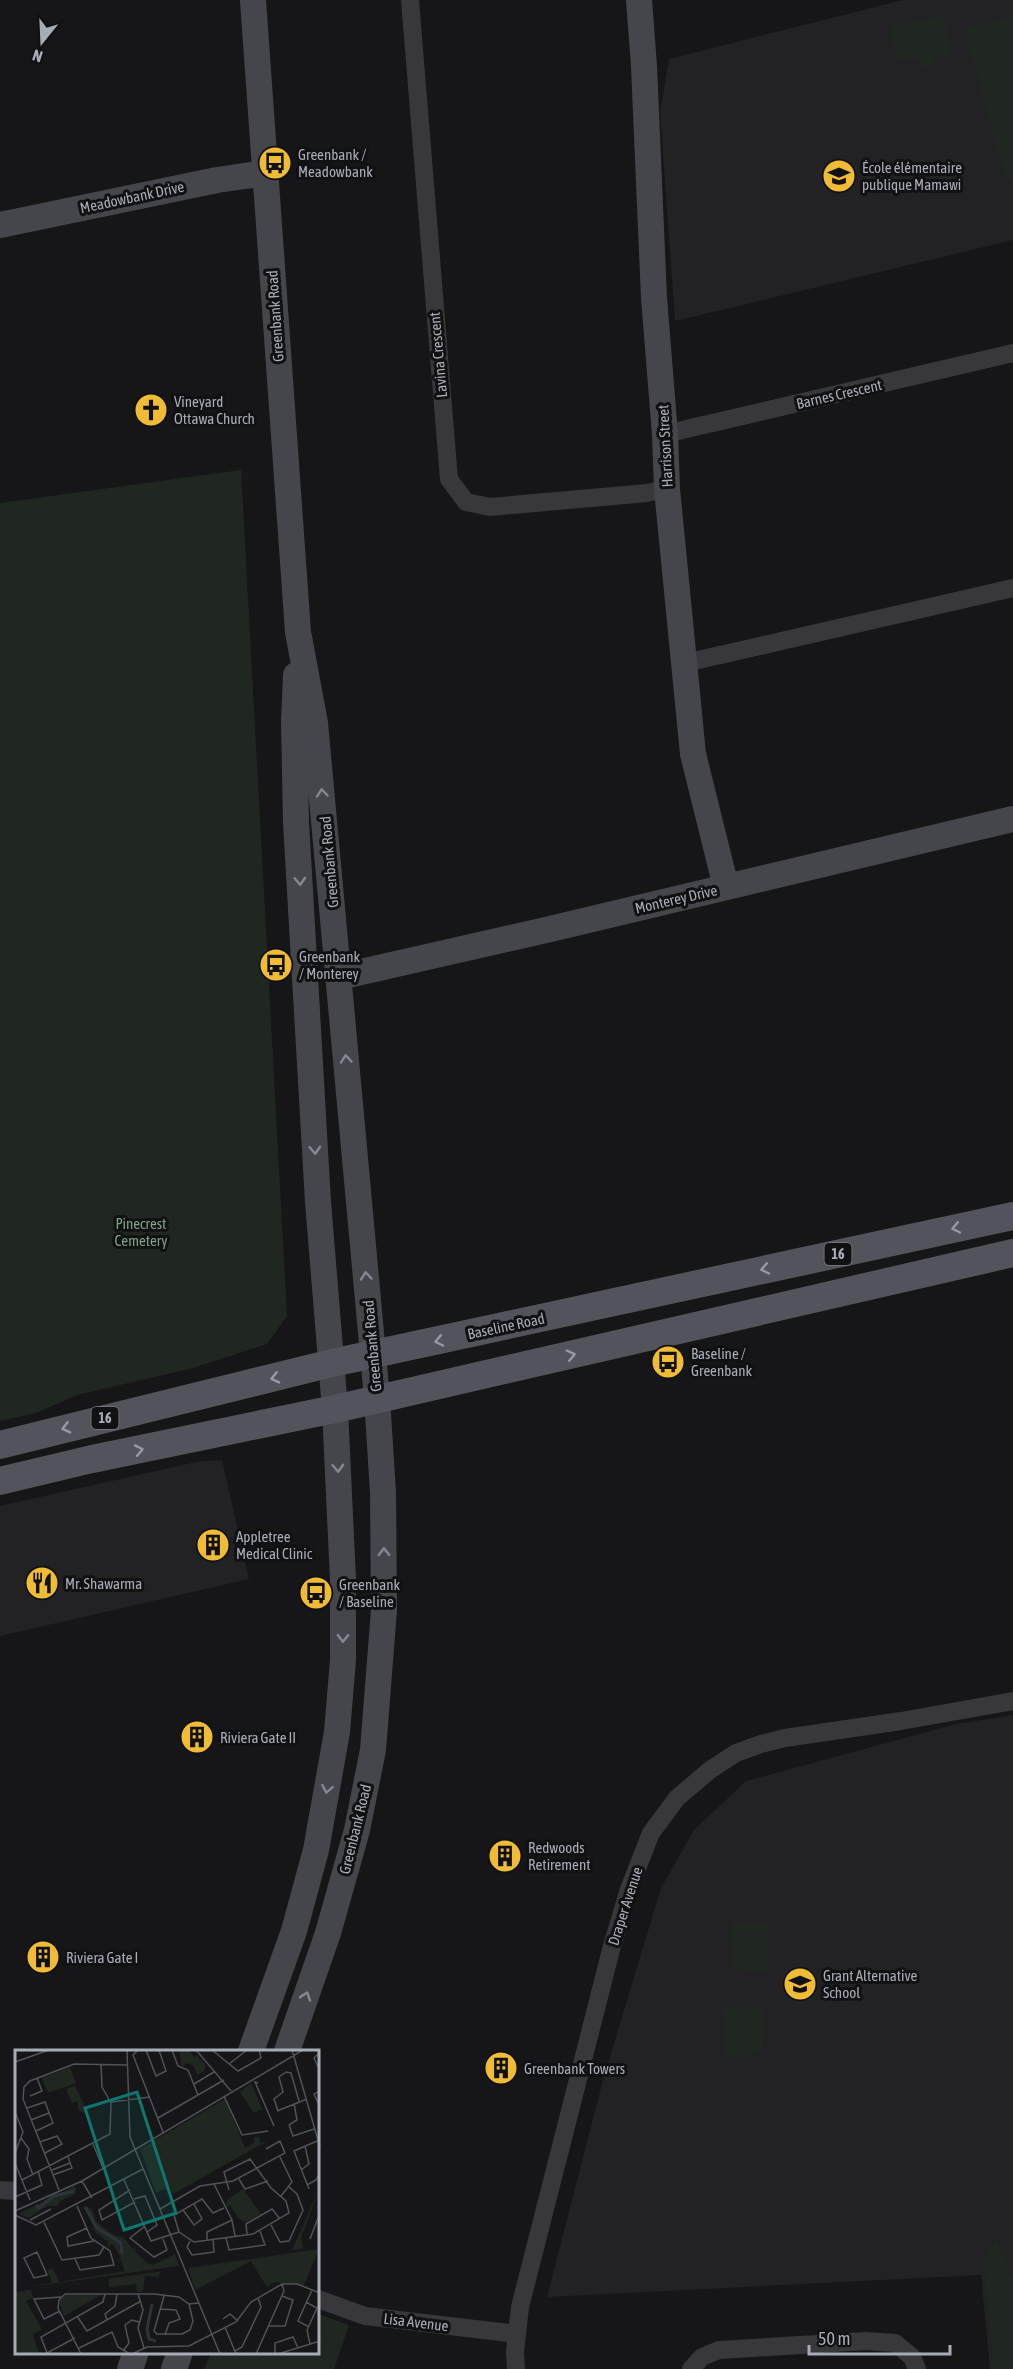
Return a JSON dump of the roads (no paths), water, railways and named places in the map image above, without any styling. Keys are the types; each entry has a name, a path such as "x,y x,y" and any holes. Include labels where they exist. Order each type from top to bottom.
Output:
{"main road":[{"name":"Greenbank Road","path":"253,0 298,632 315,723 377,1398 384,1600 373,1750 357,1830 331,1922 287,2050"},
{"name":"Harrison Street","path":"639,0 654,298 667,489 693,754 726,887"},
{"name":"Meadowbank Drive","path":"0,225 218,180 265,173"},
{"name":"Greenbank Road","path":"251,2050 294,1931 316,1850 338,1732 343,1660 343,1580 335,1409 318,1202 297,822 294,721 298,632"},
{"name":"Monterey Drive","path":"339,977 1013,819"},
{"name":"Baseline Road","path":"0,1444 332,1364 1013,1216"},
{"path":"0,1481 92,1459 335,1409 1013,1253"},
{"path":"130,2369 135,2354"},
{"path":"174,2369 179,2354"}],"street":[{"name":"Lavina Crescent","path":"410,0 448,479 466,502 490,507 647,493 667,489"},
{"name":"Barnes Crescent","path":"665,434 1013,353"},
{"path":"685,663 1013,588"},
{"name":"Draper Avenue","path":"516,2369 520,2307 619,1923 629,1889 651,1833 677,1798 736,1753 761,1744 1013,1701"},
{"path":"0,2190 15,2191"},
{"name":"Lisa Avenue","path":"320,2300 365,2316 517,2334"},
{"path":"691,2369 702,2357 719,2350 866,2341 895,2343 912,2357 917,2369"}],"place":[{"name":"Greenbank / Meadowbank","path":"275,163"},
{"name":"École élémentaire publique Mamawi","path":"839,176"},
{"name":"Vineyard Ottawa Church","path":"151,410"},
{"name":"Greenbank / Monterey","path":"276,965"},
{"name":"Baseline / Greenbank","path":"668,1362"},
{"name":"Appletree Medical Clinic","path":"213,1545"},
{"name":"Mr. Shawarma","path":"42,1583"},
{"name":"Greenbank / Baseline","path":"316,1593"},
{"name":"Riviera Gate II","path":"197,1737"},
{"name":"Redwoods Retirement","path":"505,1856"},
{"name":"Riviera Gate I","path":"43,1957"},
{"name":"Grant Alternative School","path":"800,1984"},
{"name":"Greenbank Towers","path":"501,2068"}],"park label":[{"name":"Pinecrest Cemetery","path":"141,1232"}]}
